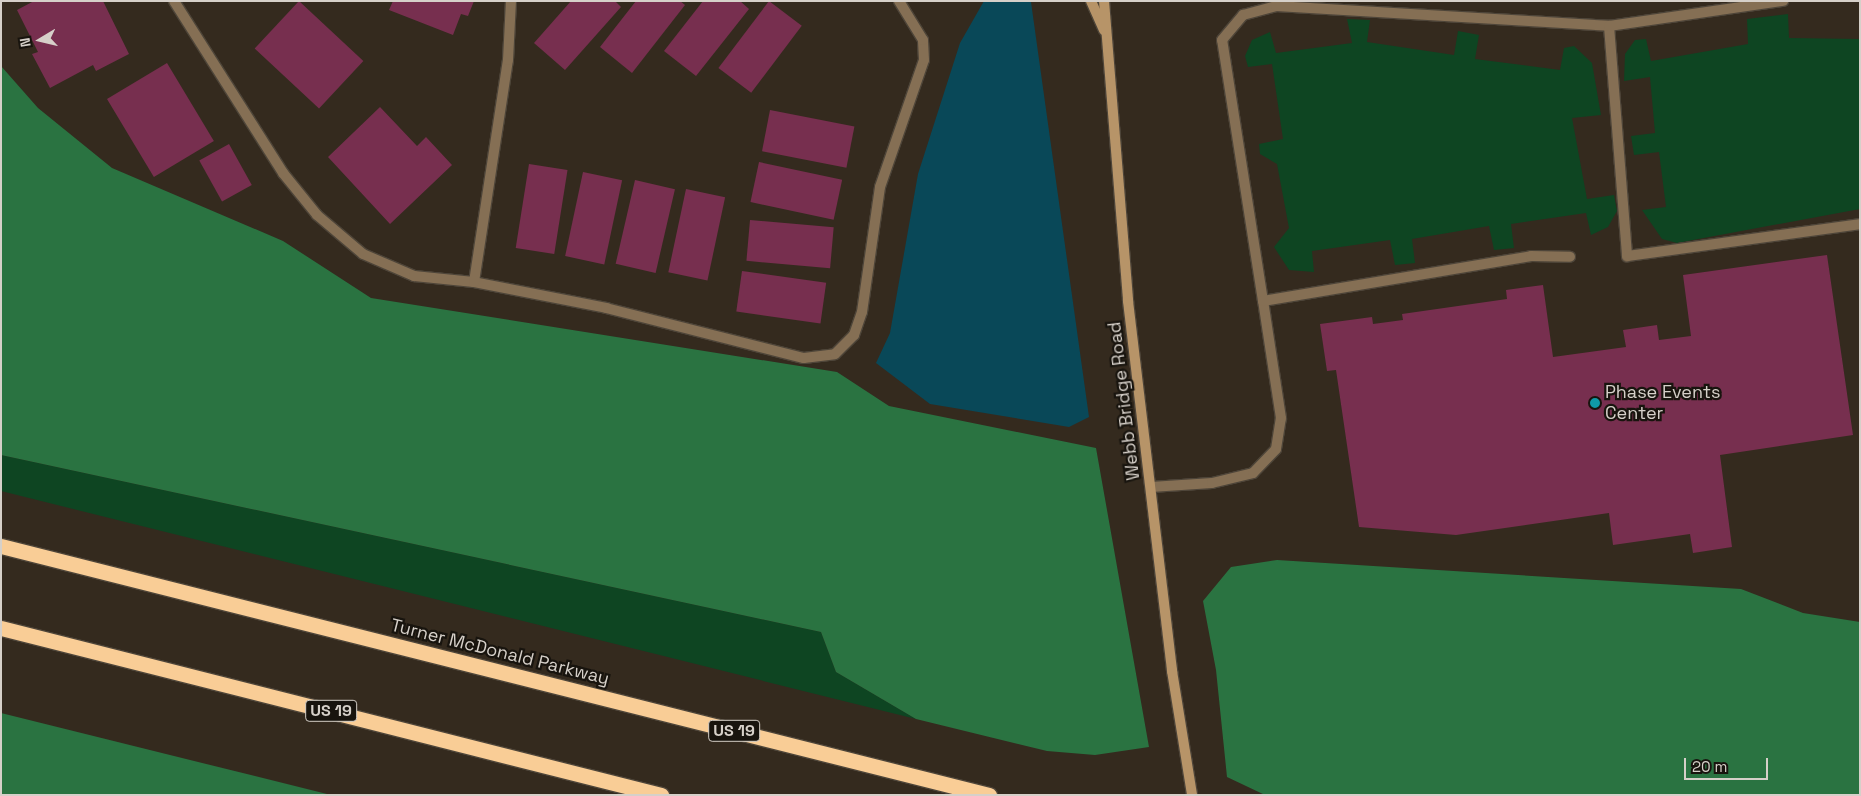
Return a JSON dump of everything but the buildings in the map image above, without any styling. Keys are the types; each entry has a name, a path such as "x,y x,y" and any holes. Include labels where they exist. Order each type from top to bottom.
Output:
{"highway":[{"name":"Turner McDonald Parkway","path":"1,546 989,795"},
{"name":"US 19","path":"1,628 661,795"}],"street":[{"path":"174,1 284,173 317,215 363,254 414,276 474,282 606,308 804,358 835,354 854,335 862,312 880,187 924,60 923,40 899,1"},
{"path":"474,282 508,60 511,1"},
{"path":"1090,1 1107,35"},
{"name":"Webb Bridge Road","path":"1104,1 1128,301 1172,671 1192,795"},
{"path":"1151,487 1212,483 1252,473 1276,449 1281,418 1222,40 1231,24 1243,16 1276,6 1609,26 1783,1"},
{"path":"1609,26 1627,256 1860,224"},
{"path":"1262,301 1531,256 1570,257"}],"green space":[{"path":"1788,14 1789,38 1860,39 1860,209 1677,243 1662,239 1642,210 1666,207 1659,152 1634,155 1631,136 1655,133 1650,77 1624,81 1625,54 1635,40 1646,39 1651,61 1748,44 1747,19"},
{"path":"1347,19 1370,20 1367,42 1454,55 1458,31 1479,35 1475,59 1560,70 1564,48 1574,46 1592,63 1601,115 1572,118 1587,199 1614,195 1617,211 1608,227 1591,235 1586,213 1511,224 1514,248 1494,250 1489,226 1412,239 1415,263 1395,265 1390,240 1312,251 1314,272 1289,270 1274,247 1289,228 1277,164 1260,154 1259,144 1283,139 1272,64 1248,67 1245,56 1252,40 1270,32 1276,53 1352,43"},
{"path":"1,66 38,108 112,168 283,241 371,298 837,372 889,406 1096,448 1149,747 1095,755 1047,751 916,719 836,672 821,632 1,455"},
{"path":"1,455 821,632 836,672 916,719 1,491"},
{"path":"1277,560 1741,589 1803,613 1860,622 1860,795 1265,795 1227,777 1216,670 1203,601 1231,567"},
{"path":"1,713 331,795 1,795"}],"water":[{"path":"984,1 1031,2 1089,417 1069,427 930,404 876,363 890,333 918,174 960,43"}],"place":[{"name":"Phase Events Center","path":"1595,403"}]}
